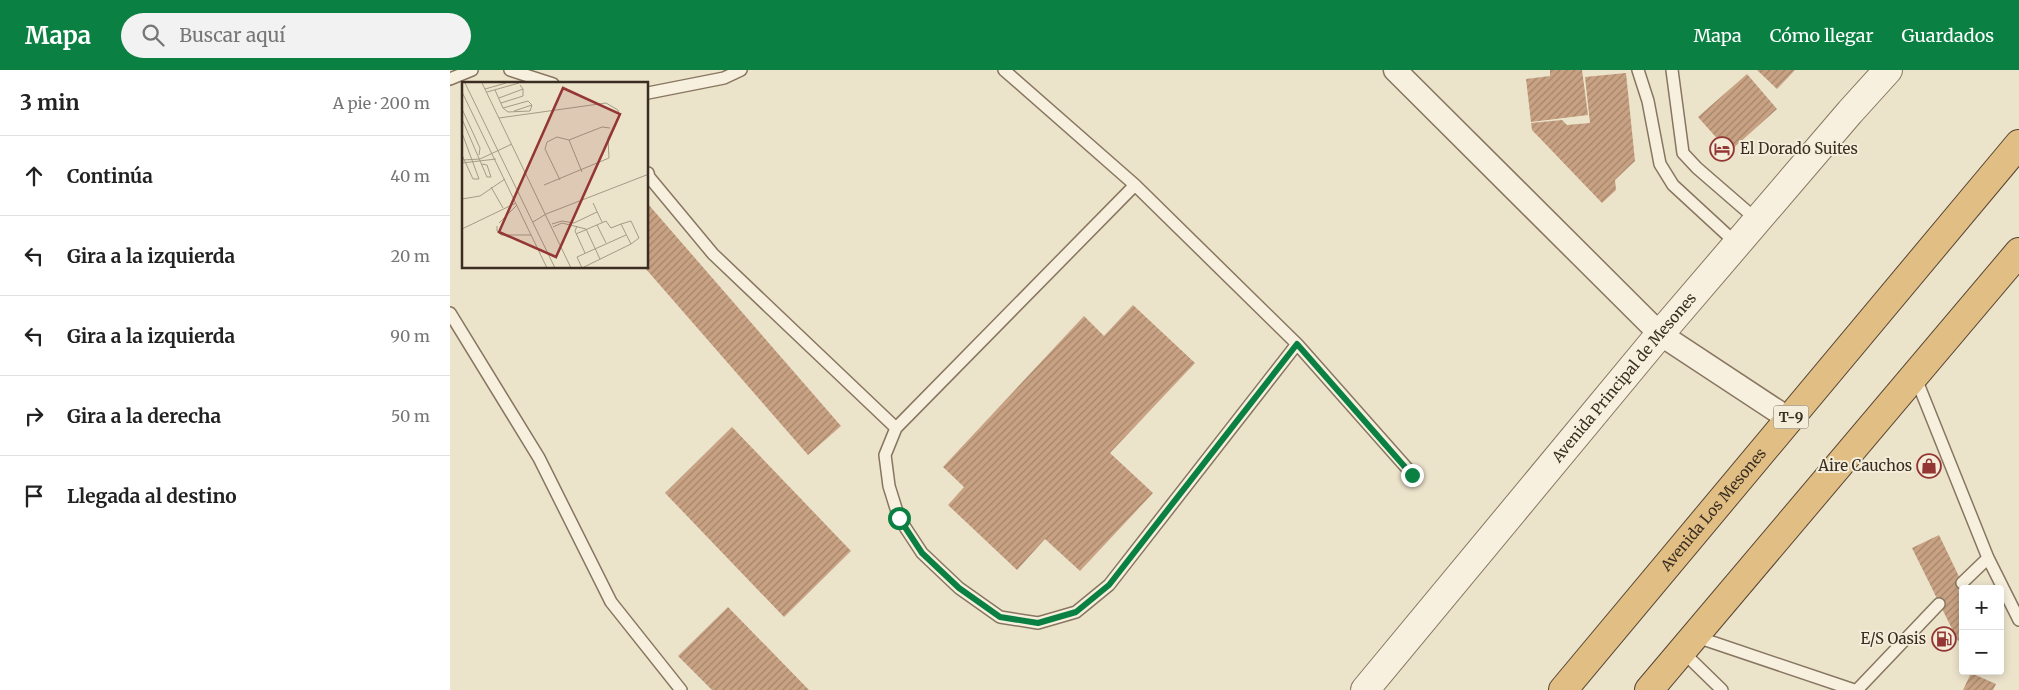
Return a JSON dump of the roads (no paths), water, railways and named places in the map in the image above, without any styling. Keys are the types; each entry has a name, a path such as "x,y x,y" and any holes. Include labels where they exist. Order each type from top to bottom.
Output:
{"highway":[{"name":"Avenida Los Mesones","path":"1563,690 2019,144"},
{"path":"1649,690 2019,252"}],"street":[{"path":"1395,70 1660,334 1789,419"},
{"name":"Avenida Principal de Mesones","path":"1365,690 1660,334 1888,70"}],"lane":[{"path":"450,79 472,70"},
{"path":"510,70 547,82"},
{"path":"649,92 724,78 741,70"},
{"path":"1004,70 1135,185 1297,344 1412,475"},
{"path":"1638,70 1648,100 1660,164 1674,185 1737,244"},
{"path":"1672,70 1683,153 1697,168 1757,220"},
{"path":"649,176 713,254 896,428"},
{"path":"1135,185 896,428 886,455 889,486 899,518 922,553 959,588 1000,617 1038,623 1076,612 1109,585 1297,344"},
{"path":"450,313 539,458 611,602 681,690"},
{"path":"1915,375 1988,558 2019,620"},
{"path":"1962,583 1988,558"},
{"path":"1688,643 1856,690 1939,604"},
{"path":"1688,643 1722,690"}],"place":[{"name":"El Dorado Suites","path":"1722,149"},
{"name":"Aire Cauchos","path":"1929,466"},
{"name":"E/S Oasis","path":"1944,639"}]}
